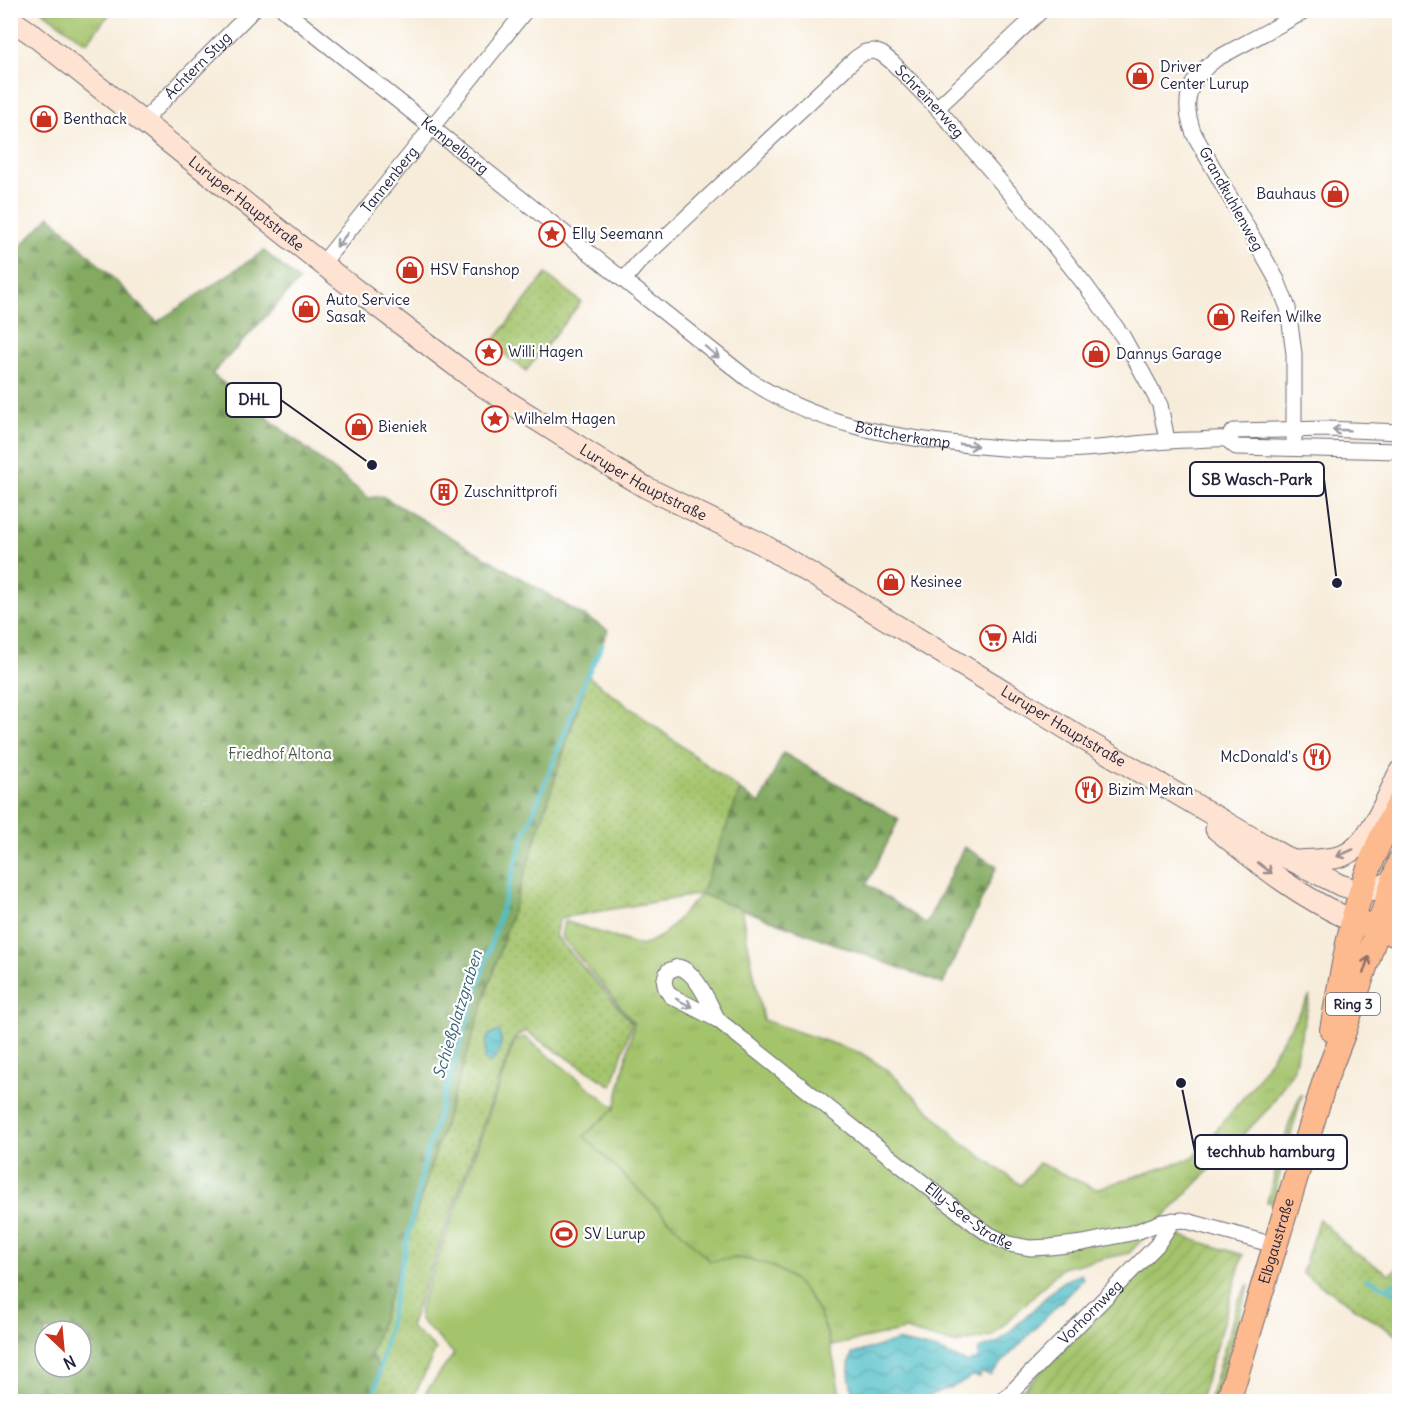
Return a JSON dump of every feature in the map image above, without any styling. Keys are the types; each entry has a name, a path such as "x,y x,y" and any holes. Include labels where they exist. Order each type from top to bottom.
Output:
{"main road":[{"name":"Luruper Hauptstraße","path":"10,19 143,121 322,264 483,386 645,487 762,543 1090,743 1294,861 1350,910"},
{"path":"1294,861 1334,858 1355,849 1369,831 1400,771"},
{"name":"Luruper Hauptstraße","path":"1168,788 1193,811 1295,891 1328,910 1391,907"},
{"name":"Ring 3","path":"1350,910 1371,860 1400,802"},
{"path":"1350,910 1377,888 1391,907"},
{"name":"Elbgaustraße","path":"1228,1401 1325,1080 1391,907"},
{"name":"Elbgaustraße","path":"1325,1080 1350,910"}],"street":[{"name":"Achtern Styg","path":"143,121 253,10"},
{"name":"Kempelbarg","path":"284,10 624,280"},
{"name":"Tannenberg","path":"322,264 526,10"},
{"path":"937,108 1042,10"},
{"name":"Grandkuhlenweg","path":"1294,448 1294,354 1288,308 1277,280 1194,134 1187,105 1189,92 1195,79 1205,67 1307,10"},
{"name":"Schreinerweg","path":"624,280 646,255 856,58 865,52 874,51 887,58 937,108 1040,228 1105,311 1123,337 1155,393 1163,417 1167,440"},
{"name":"Böttcherkamp","path":"624,280 747,379 768,393 809,413 850,426 945,442 1024,449 1092,450 1167,440 1226,439 1236,447 1400,451"},
{"name":"Böttcherkamp","path":"1226,439 1234,431 1400,432"},
{"name":"Elly-See-Straße","path":"718,1020 976,1225 1009,1244 1030,1248 1083,1243 1136,1232 1173,1220 1190,1221 1274,1245"},
{"name":"Vorhornweg","path":"1002,1401 1158,1245 1173,1220"}],"green space":[{"path":"42,11 112,11 86,43"},
{"name":"Friedhof Altona","path":"50,216 157,322 264,251 299,281 212,374 369,498 382,496 608,630 588,676 371,1354 381,1372 371,1401 11,1401 10,242 18,249"},
{"path":"546,274 581,302 526,371 491,344"},
{"path":"588,676 740,790 701,894 560,918 555,935 632,1023 612,1086 525,1031 514,1039 410,1327 436,1349 415,1394 387,1401 371,1402 381,1372 371,1354"},
{"path":"783,753 899,819 867,884 926,924 964,847 997,866 943,984 701,894 740,790 760,804"},
{"path":"701,894 741,908 763,1020 861,1053 890,1072 960,1141 1021,1185 1039,1163 1096,1189 1193,1158 1253,1086 1310,996 1293,1071 1269,1108 1129,1253 1062,1268 992,1336 954,1344 905,1330 830,1346 824,1324 752,1259 733,1258 710,1262 584,1136 615,1108 634,1023 561,936 564,921 642,946 663,935"},
{"name":"SV Lurup","path":"525,1037 615,1108 584,1136 710,1261 736,1258 761,1262 794,1280 807,1294 824,1326 841,1401 419,1401 454,1354 419,1319 420,1308 515,1040"},
{"path":"1300,1095 1302,1095 1272,1203 1267,1202 1289,1124"},
{"path":"1319,1219 1351,1250 1389,1274 1399,1267 1399,1337 1302,1273"},
{"path":"1175,1234 1243,1255 1200,1401 1010,1402"},
{"path":"1249,1284 1214,1401 1209,1401 1238,1301"}],"water":[{"path":"499,1031 500,1049 489,1064 485,1060 486,1041 489,1035"},
{"path":"1081,1274 1083,1279 990,1375 981,1372 980,1377 970,1376 966,1381 917,1401 854,1401 849,1371 852,1354 897,1341 938,1350 967,1363 977,1361 979,1349 999,1342 1062,1282"}],"waterway":[{"name":"Schießplatzgraben","path":"373,1402 427,1152 523,839 586,678 602,645"},
{"path":"1367,1279 1387,1288 1400,1279"},
{"path":"1387,1288 1394,1292 1400,1291"}],"place":[{"name":"Driver Center Lurup","path":"1140,76"},
{"name":"Benthack","path":"44,119"},
{"name":"Bauhaus","path":"1335,194"},
{"name":"Elly Seemann","path":"552,234"},
{"name":"HSV Fanshop","path":"410,270"},
{"name":"Auto Service Sasak","path":"306,309"},
{"name":"Reifen Wilke","path":"1221,317"},
{"name":"Willi Hagen","path":"489,352"},
{"name":"Dannys Garage","path":"1096,354"},
{"name":"Wilhelm Hagen","path":"495,419"},
{"name":"Bieniek","path":"359,427"},
{"name":"DHL","path":"372,465"},
{"name":"Zuschnittprofi","path":"444,492"},
{"name":"Kesinee","path":"891,582"},
{"name":"SB Wasch-Park","path":"1337,583"},
{"name":"Aldi","path":"993,638"},
{"name":"McDonald's","path":"1317,757"},
{"name":"Bizim Mekan","path":"1089,790"},
{"name":"techhub hamburg","path":"1181,1083"},
{"name":"SV Lurup","path":"564,1234"}]}
